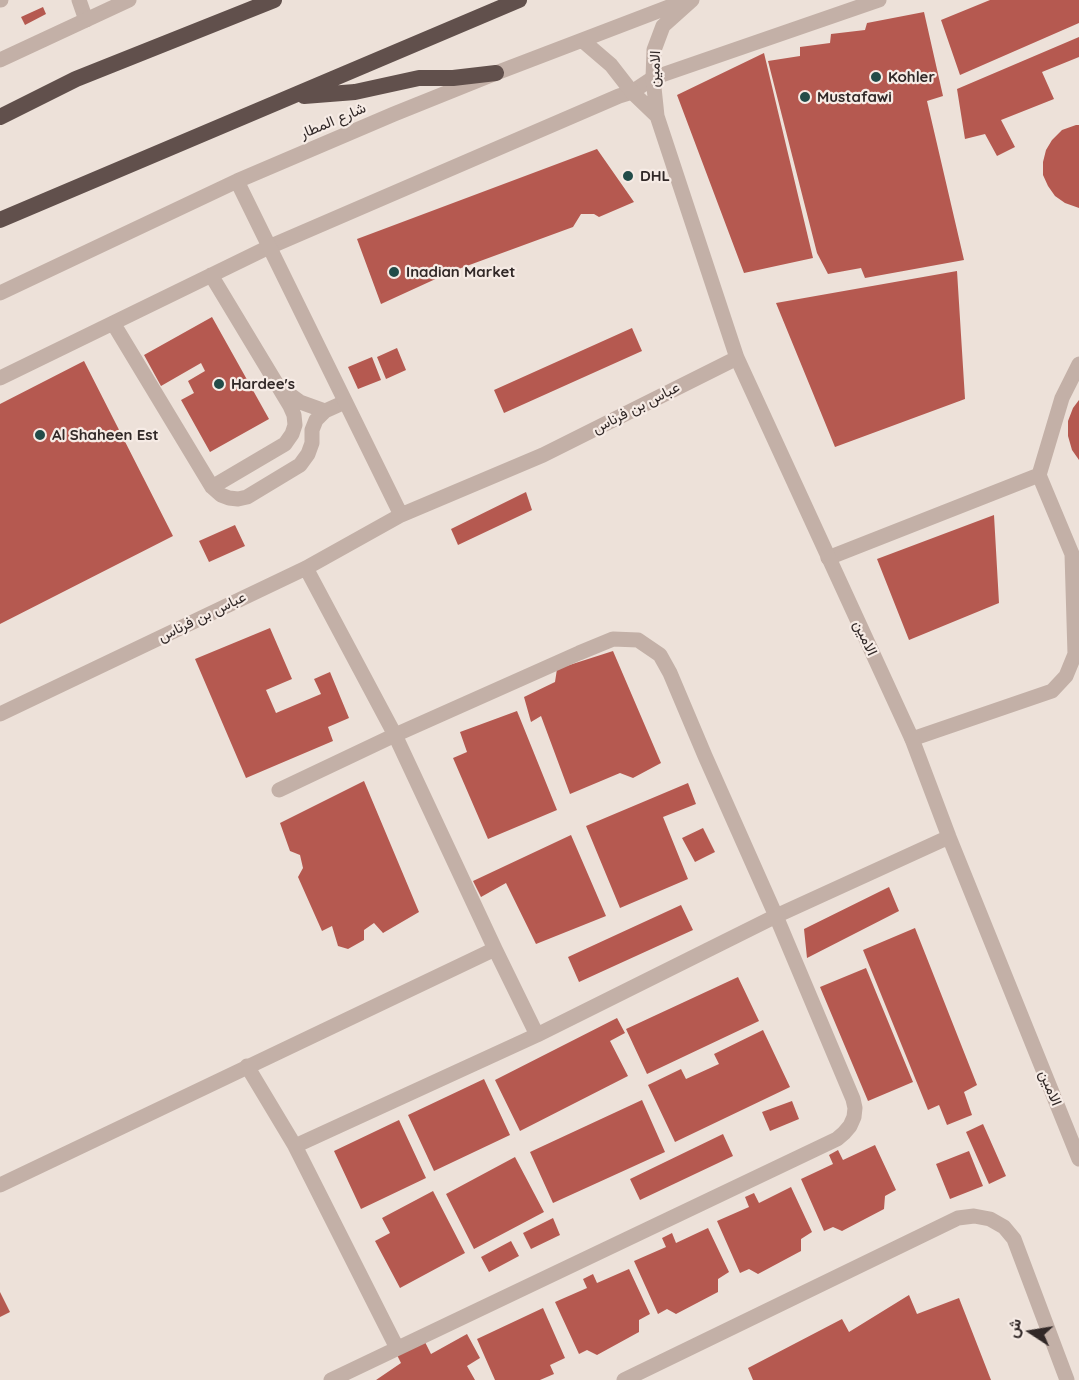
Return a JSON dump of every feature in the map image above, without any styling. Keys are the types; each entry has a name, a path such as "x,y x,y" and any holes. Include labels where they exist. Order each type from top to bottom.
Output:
{"highway":[{"path":"0,117 76,79 274,0"},
{"path":"0,220 519,0"},
{"path":"291,96 355,92 419,78 453,78 496,73"}],"street":[{"path":"79,0 86,20"},
{"path":"0,60 129,0"},
{"name":"شارع المطار","path":"0,293 237,181 394,114 690,0"},
{"name":"الامين","path":"690,0 663,26 654,50 653,78 657,117 738,358 912,739 949,837 1079,1159"},
{"path":"0,378 269,247 632,92 653,78 879,0"},
{"name":"الامين","path":"583,41 611,65 632,92 657,117"},
{"path":"237,181 401,515"},
{"path":"211,275 278,386 294,415 295,425 285,444 212,487"},
{"path":"113,323 212,487 221,495 229,498 247,497 300,465 308,454 316,420 325,411 345,402"},
{"name":"عباس بن فرناس","path":"0,714 306,568 401,515 543,455 738,358"},
{"path":"912,739 1052,692 1066,676 1075,654 1076,554 1039,475 1062,398 1079,364"},
{"path":"278,386 300,402 325,411"},
{"path":"828,558 1039,475"},
{"path":"306,568 394,735 537,1035"},
{"path":"279,790 394,735 613,639 638,640 660,655 670,673 776,916 855,1108 850,1126 837,1139 331,1380"},
{"path":"295,1146 537,1035 776,916 949,837"},
{"path":"0,1185 495,949"},
{"path":"247,1066 295,1146 397,1348"},
{"path":"624,1380 958,1218 974,1216 990,1219 1004,1227 1014,1239 1067,1380"}],"building":[{"path":"990,0 1079,0 1079,23 960,75 941,20"},
{"path":"43,7 46,14 25,25 21,17"},
{"path":"924,12 943,96 927,101 964,260 865,278 861,268 828,274 817,253 768,61 800,56 800,47 830,43 831,34 865,30 867,23"},
{"path":"1079,37 1079,57 1042,72 1054,99 1001,120 1015,147 997,156 985,134 965,139 957,89"},
{"path":"764,53 813,258 744,273 677,95"},
{"path":"1079,125 1079,208 1055,196 1043,175 1046,150 1052,140 1062,130"},
{"path":"597,149 634,202 599,217 594,214 581,214 573,227 453,271 381,304 357,239"},
{"path":"957,271 965,399 835,447 776,303"},
{"name":"Hardee's","path":"212,317 269,419 210,452 181,400 194,393 188,381 205,371 201,363 161,386 144,355"},
{"path":"632,328 642,351 504,413 494,390"},
{"path":"397,348 406,370 386,379 377,357"},
{"path":"372,357 381,380 358,389 348,367"},
{"path":"84,361 173,536 0,624 0,404"},
{"path":"1079,400 1079,460 1072,450 1068,436 1068,421"},
{"path":"526,492 532,510 458,545 451,529"},
{"path":"994,515 999,603 909,640 877,559"},
{"path":"235,525 245,546 209,562 199,541"},
{"path":"270,628 292,679 266,690 276,713 321,694 314,679 330,672 349,718 328,727 333,741 246,778 195,659"},
{"path":"613,651 661,763 633,778 620,773 570,794 541,716 531,722 524,697 555,682 557,669"},
{"path":"517,711 557,810 488,839 453,758 467,752 460,732"},
{"path":"364,781 419,912 383,933 374,923 364,930 364,940 348,949 338,946 332,926 322,931 298,877 303,868 300,855 290,851 280,823"},
{"path":"688,783 696,804 663,817 688,879 620,908 586,826"},
{"path":"703,828 715,852 695,862 682,838"},
{"path":"571,835 606,916 536,944 506,883 481,897 473,881"},
{"path":"889,887 899,911 807,958 804,929"},
{"path":"681,905 693,930 579,982 568,957"},
{"path":"915,928 977,1085 964,1092 972,1115 947,1125 939,1105 928,1110 863,950"},
{"path":"866,968 913,1082 868,1101 820,987"},
{"path":"738,977 759,1021 647,1074 626,1029"},
{"path":"617,1018 625,1033 610,1041 628,1076 520,1131 495,1080"},
{"path":"763,1030 790,1087 675,1142 648,1085 681,1069 686,1079 719,1064 714,1054"},
{"path":"484,1079 510,1135 434,1171 408,1115"},
{"path":"642,1100 665,1152 553,1203 530,1152"},
{"path":"792,1101 799,1119 770,1131 762,1112"},
{"path":"399,1120 426,1178 361,1209 334,1151"},
{"path":"983,1124 1006,1176 989,1184 966,1132"},
{"path":"723,1134 733,1156 640,1200 630,1179"},
{"path":"875,1145 896,1190 885,1196 884,1209 842,1231 833,1227 824,1231 801,1179 833,1164 829,1155 838,1150 843,1160"},
{"path":"969,1151 983,1186 950,1199 936,1164"},
{"path":"515,1157 544,1212 474,1249 446,1194"},
{"path":"791,1187 812,1232 801,1239 801,1251 758,1274 749,1269 740,1273 717,1221 749,1207 745,1197 754,1193 759,1203"},
{"path":"433,1191 465,1253 400,1288 375,1241 390,1233 382,1218"},
{"path":"553,1218 560,1235 531,1249 523,1233"},
{"path":"708,1228 729,1272 718,1279 718,1292 676,1314 667,1309 658,1314 634,1261 666,1247 662,1238 672,1233 676,1243"},
{"path":"511,1241 519,1256 489,1272 481,1257"},
{"path":"629,1269 650,1314 639,1320 639,1332 597,1355 587,1350 579,1354 555,1302 587,1288 583,1279 593,1274 597,1283"},
{"path":"0,1292 10,1312 0,1317"},
{"path":"909,1295 917,1314 959,1298 991,1380 753,1380 748,1368 842,1319 849,1332"},
{"path":"543,1308 565,1358 550,1365 554,1374 540,1380 495,1380 477,1339"},
{"path":"467,1334 480,1358 467,1366 475,1380 376,1380 401,1363 397,1355 424,1340 431,1354"}],"place":[{"name":"Kohler","path":"876,77"},
{"name":"Mustafawi","path":"805,97"},
{"name":"DHL","path":"628,176"},
{"name":"Inadian Market","path":"394,272"},
{"name":"Hardee's","path":"219,384"},
{"name":"Al Shaheen Est","path":"40,435"}]}
